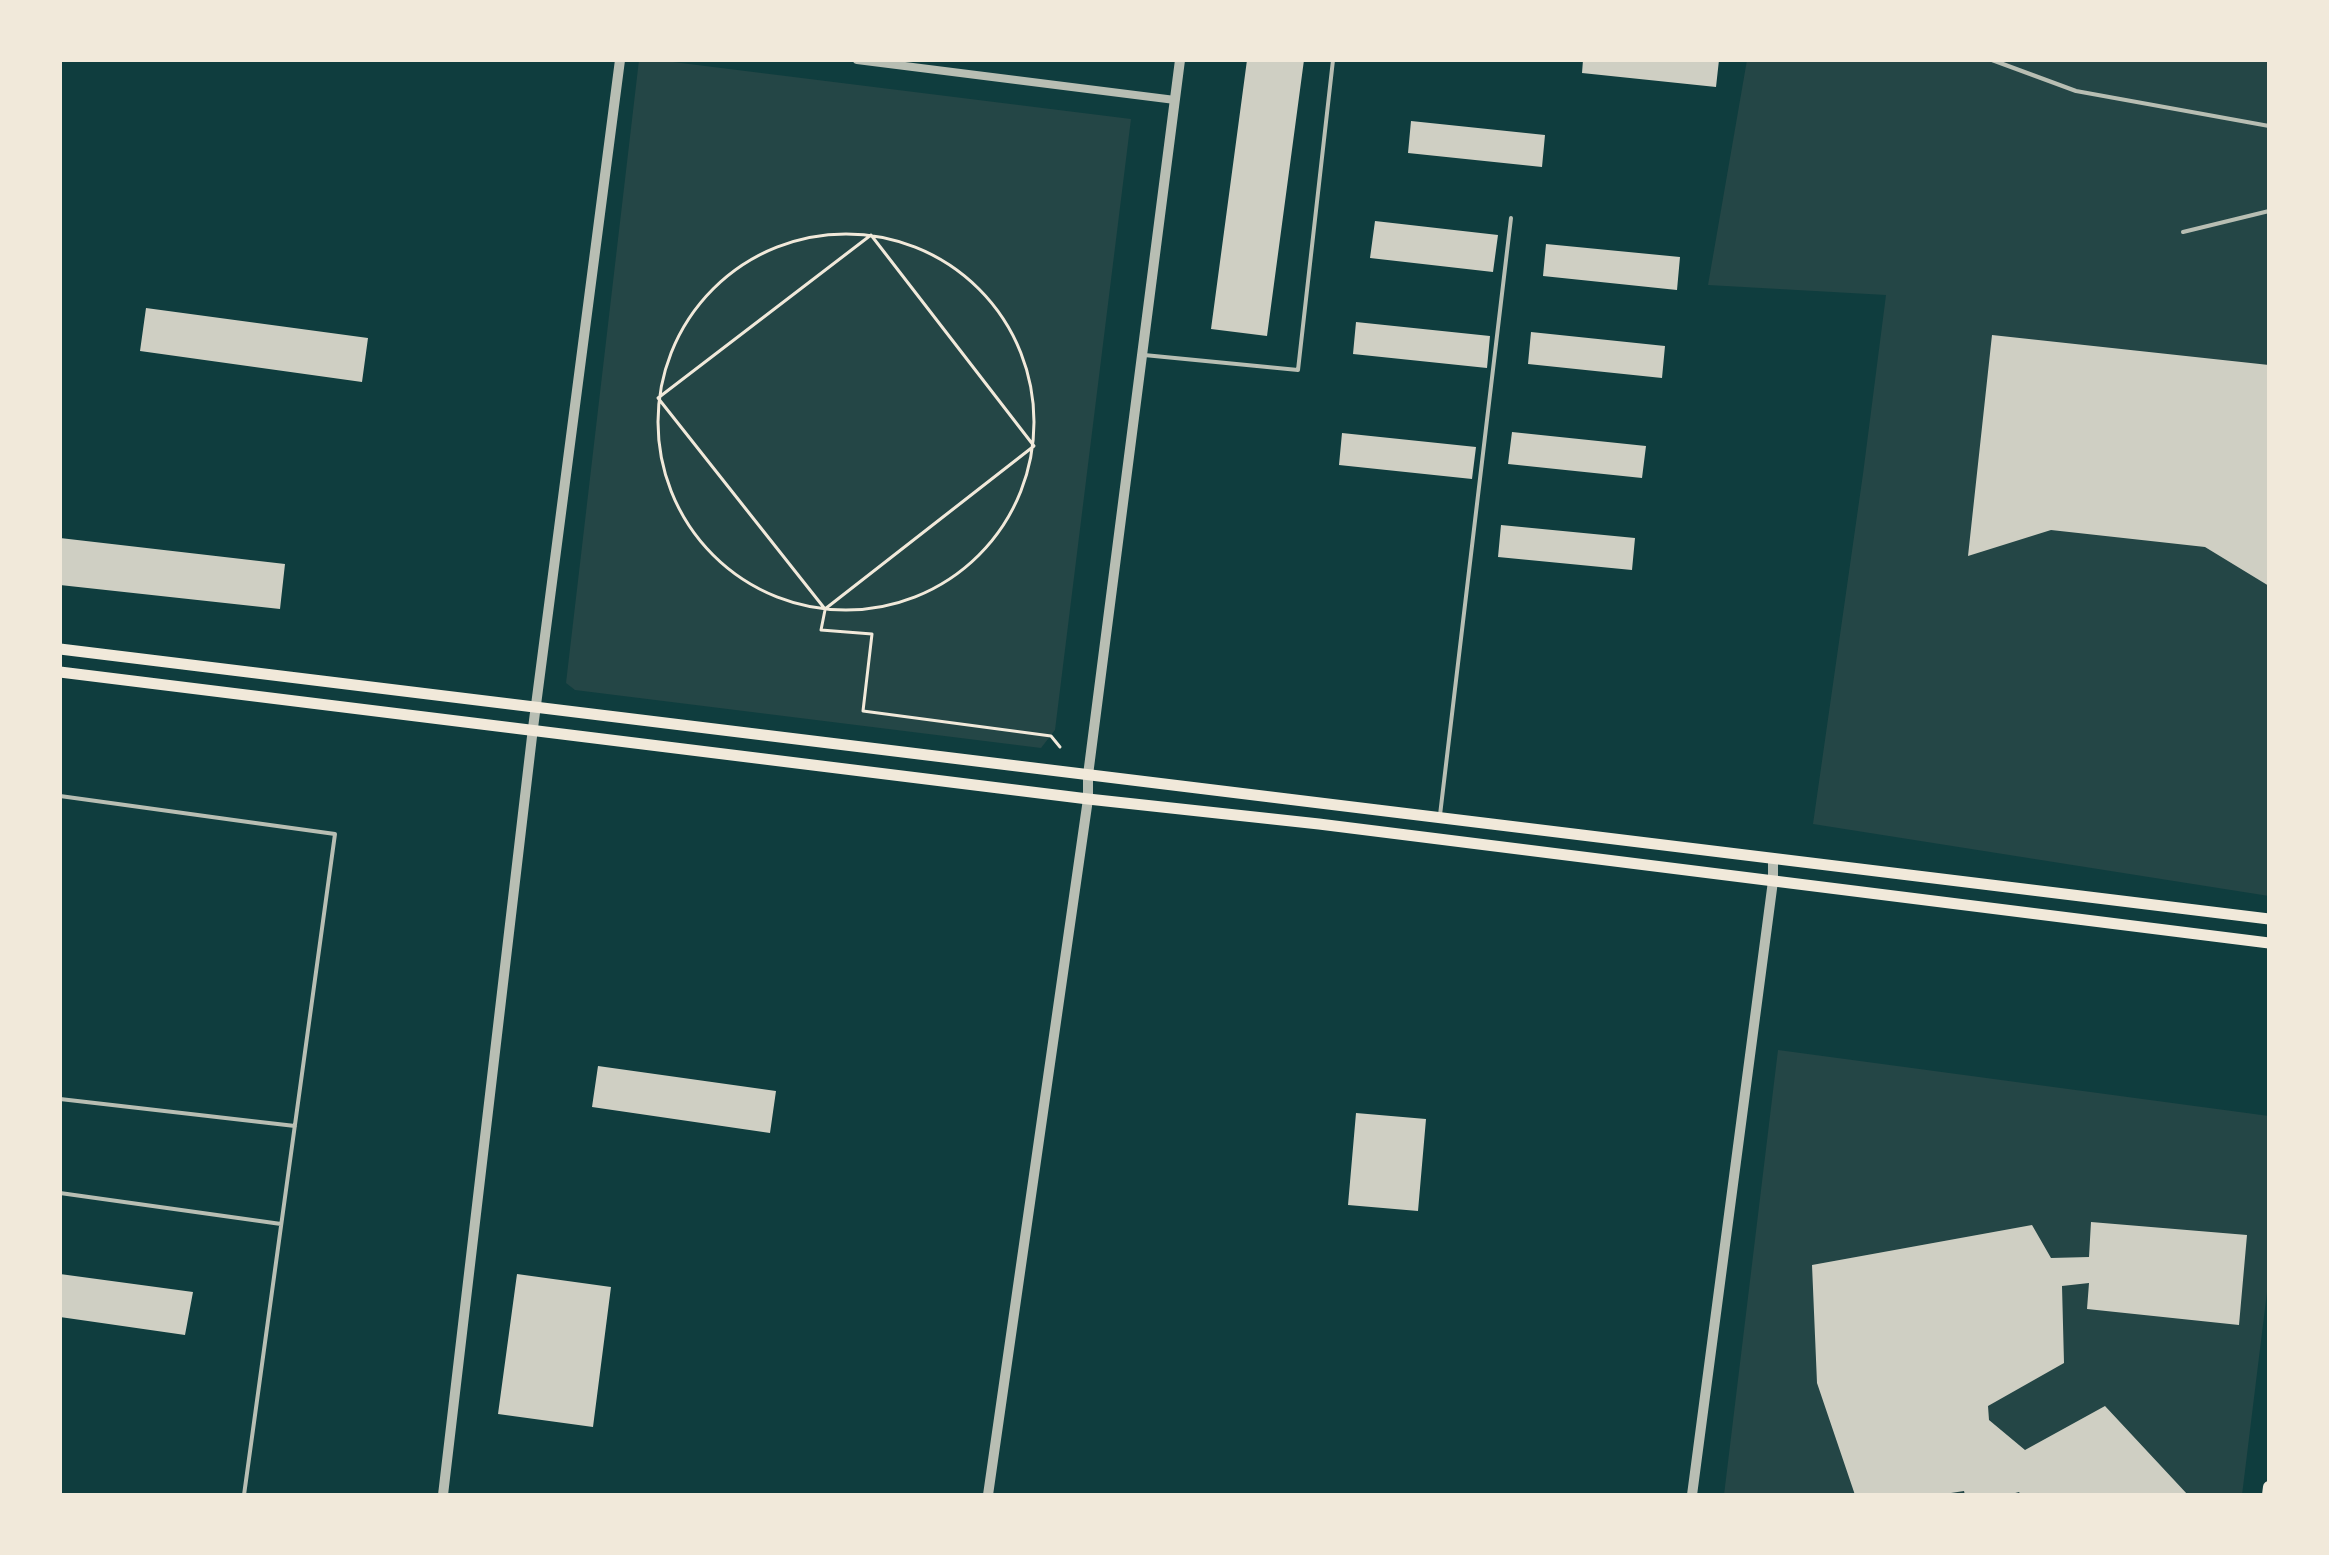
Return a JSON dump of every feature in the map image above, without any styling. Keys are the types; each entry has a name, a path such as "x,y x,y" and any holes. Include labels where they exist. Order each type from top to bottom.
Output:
{"main road":[{"path":"60,649 2269,919"},
{"path":"60,672 2269,943"},
{"path":"2268,1495 2269,1487"}],"street":[{"path":"443,1495 533,728 620,60"},
{"path":"857,60 1175,100"},
{"path":"988,1495 1088,799 1088,775 1180,60"},
{"path":"1692,1495 1773,881 1773,859"}],"lane":[{"path":"1142,355 1298,370 1333,60"},
{"path":"1992,60 2076,91 2269,126"},
{"path":"2183,232 2269,211"},
{"path":"1440,818 1511,218"},
{"path":"60,796 335,834 244,1495"},
{"path":"60,1099 295,1126"},
{"path":"60,1193 281,1224"}],"path":[{"path":"658,398 871,235"},
{"path":"871,235 1034,446"},
{"path":"871,235 928,251 977,285 1013,332 1032,387 1034,446 1018,502 985,551 939,587 883,607 825,609 767,593 717,560 680,513 660,457 658,398 675,341 708,292 732,273 756,255 812,236 871,235"},
{"path":"658,398 825,609"},
{"path":"1034,446 825,609 821,630 872,634 863,711 1051,736 1060,747"}],"shaded area":[{"path":"639,60 1131,119 1055,730 1041,748 575,690 566,683"},
{"path":"1747,60 2269,60 2269,896 1813,824 1886,295 1708,285"},
{"path":"1778,1050 2269,1116 2269,1276 2242,1495 1724,1495"}],"building":[{"path":"1247,60 1304,60 1267,336 1211,329"},
{"path":"1583,60 1719,60 1716,87 1582,73"},
{"path":"1411,121 1545,135 1542,167 1408,153"},
{"path":"1375,221 1498,235 1493,272 1370,258"},
{"path":"1546,244 1680,257 1677,290 1543,276"},
{"path":"146,308 368,338 362,382 140,351"},
{"path":"1356,322 1490,336 1487,368 1353,354"},
{"path":"1531,332 1665,346 1662,378 1528,364"},
{"path":"1992,335 2269,365 2269,586 2205,547 2051,530 1968,556"},
{"path":"1512,432 1646,446 1642,478 1508,464"},
{"path":"1342,433 1476,447 1472,479 1339,465"},
{"path":"1501,525 1635,538 1632,570 1498,557"},
{"path":"60,538 285,564 280,609 60,585"},
{"path":"598,1066 776,1091 770,1133 592,1107"},
{"path":"1356,1113 1426,1119 1418,1211 1348,1205"},
{"path":"2091,1222 2247,1235 2239,1325 2087,1309 2089,1283 2062,1286 2064,1363 1988,1406 1989,1420 2025,1450 2105,1406 2188,1495 2021,1495 2019,1492 1965,1495 1964,1491 1938,1495 1855,1495 1817,1383 1812,1265 2032,1225 2051,1258 2089,1257"},
{"path":"60,1274 193,1292 185,1335 60,1317"},
{"path":"517,1274 611,1287 593,1427 498,1414"}]}
